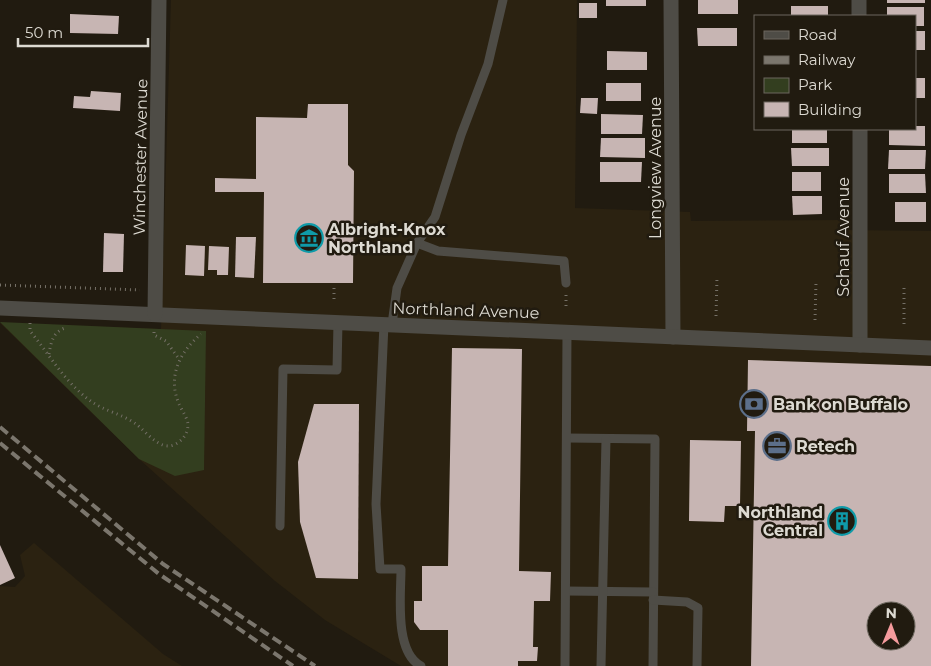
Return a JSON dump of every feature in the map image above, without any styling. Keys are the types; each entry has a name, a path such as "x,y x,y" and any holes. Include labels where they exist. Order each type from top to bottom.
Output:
{"street":[{"name":"Winchester Avenue","path":"155,314 159,0"},
{"name":"Longview Avenue","path":"671,0 673,337"},
{"path":"859,0 859,15"},
{"name":"Schauf Avenue","path":"860,130 860,345"},
{"name":"Northland Avenue","path":"0,308 931,348"}],"lane":[{"path":"421,666 415,663 402,636 401,569 380,569 376,504 388,324 397,288 417,242 435,217 461,135 488,64 503,0"},
{"path":"417,242 438,251 564,261 566,283"},
{"path":"280,526 283,369 337,370 338,322"},
{"path":"565,666 567,332"},
{"path":"567,438 655,439 653,666"},
{"path":"601,666 606,439"},
{"path":"566,591 603,591 653,596 687,602 698,608 697,666"}],"path":[{"path":"716,316 717,277"},
{"path":"815,320 816,282"},
{"path":"0,285 132,289"},
{"path":"334,286 334,299"},
{"path":"904,286 904,324"},
{"path":"30,318 30,331 49,354 56,367 79,392 106,410 135,423 155,442 166,446 177,443 187,431 187,419 179,404 175,387 175,371 179,359 187,346 201,334"},
{"path":"49,354 52,338 57,331 65,328"},
{"path":"154,332 154,335 166,341 179,359"}],"shaded area":[{"path":"171,0 577,0 575,208 690,212 691,221 842,220 843,230 931,231 931,666 401,666 325,620 275,581 139,459 0,323 161,329"},
{"path":"34,543 163,654 182,666 0,666 0,586 15,587 25,576 20,555"}],"green space":[{"path":"0,322 206,331 204,470 175,476 139,459"}],"building":[{"path":"606,0 646,0 646,6 606,6"},
{"path":"698,0 738,0 738,14 698,14"},
{"path":"887,0 925,0 925,3 887,3"},
{"path":"579,3 597,3 597,18 579,18"},
{"path":"791,6 828,6 828,15 791,15"},
{"path":"887,7 924,7 924,26 916,26 916,15 887,15"},
{"path":"70,14 119,16 118,34 70,33"},
{"path":"697,28 737,28 737,46 698,46"},
{"path":"916,31 925,31 925,50 916,50"},
{"path":"607,51 647,52 647,70 607,70"},
{"path":"916,78 925,78 925,98 916,98"},
{"path":"606,83 641,83 641,101 606,101"},
{"path":"91,91 121,93 120,111 73,108 74,96 90,97"},
{"path":"581,98 598,98 597,114 580,113"},
{"name":"Albright-Knox Northland","path":"308,104 348,104 348,165 354,171 353,283 263,283 264,192 215,192 215,178 256,179 256,117 307,118"},
{"path":"601,114 643,115 642,134 601,134"},
{"path":"916,126 925,126 925,146 889,145 889,130 916,130"},
{"path":"792,130 827,130 827,143 792,143"},
{"path":"601,138 645,138 645,158 600,157"},
{"path":"791,148 829,148 829,166 792,166"},
{"path":"889,150 926,150 925,169 888,169"},
{"path":"600,162 642,162 641,182 600,182"},
{"path":"792,172 821,172 821,191 792,191"},
{"path":"889,174 925,174 926,193 889,193"},
{"path":"792,196 822,196 822,214 793,215"},
{"path":"895,202 926,202 926,222 895,222"},
{"path":"104,233 124,234 123,272 103,272"},
{"path":"236,237 256,237 254,278 235,277"},
{"path":"186,245 205,246 204,276 185,275"},
{"path":"209,246 229,247 228,275 217,275 217,270 208,270"},
{"path":"452,348 522,349 519,571 551,572 550,601 534,601 533,647 538,647 537,661 518,661 518,666 448,666 448,630 420,630 414,622 414,601 422,601 422,566 448,566"},
{"name":"Northland Central","path":"748,360 931,366 931,666 751,666 755,431 747,431"},
{"path":"314,404 359,404 358,579 316,578 300,522 298,462"},
{"path":"690,440 741,441 740,506 725,506 724,522 689,521"},
{"path":"0,545 15,578 0,585"}],"railway":[{"path":"0,427 163,564 315,666"},
{"path":"0,443 159,574 293,666"}],"place":[{"name":"Albright-Knox Northland","path":"309,238"},
{"name":"Bank on Buffalo","path":"754,404"},
{"name":"Retech","path":"777,446"},
{"name":"Northland Central","path":"842,521"}]}
